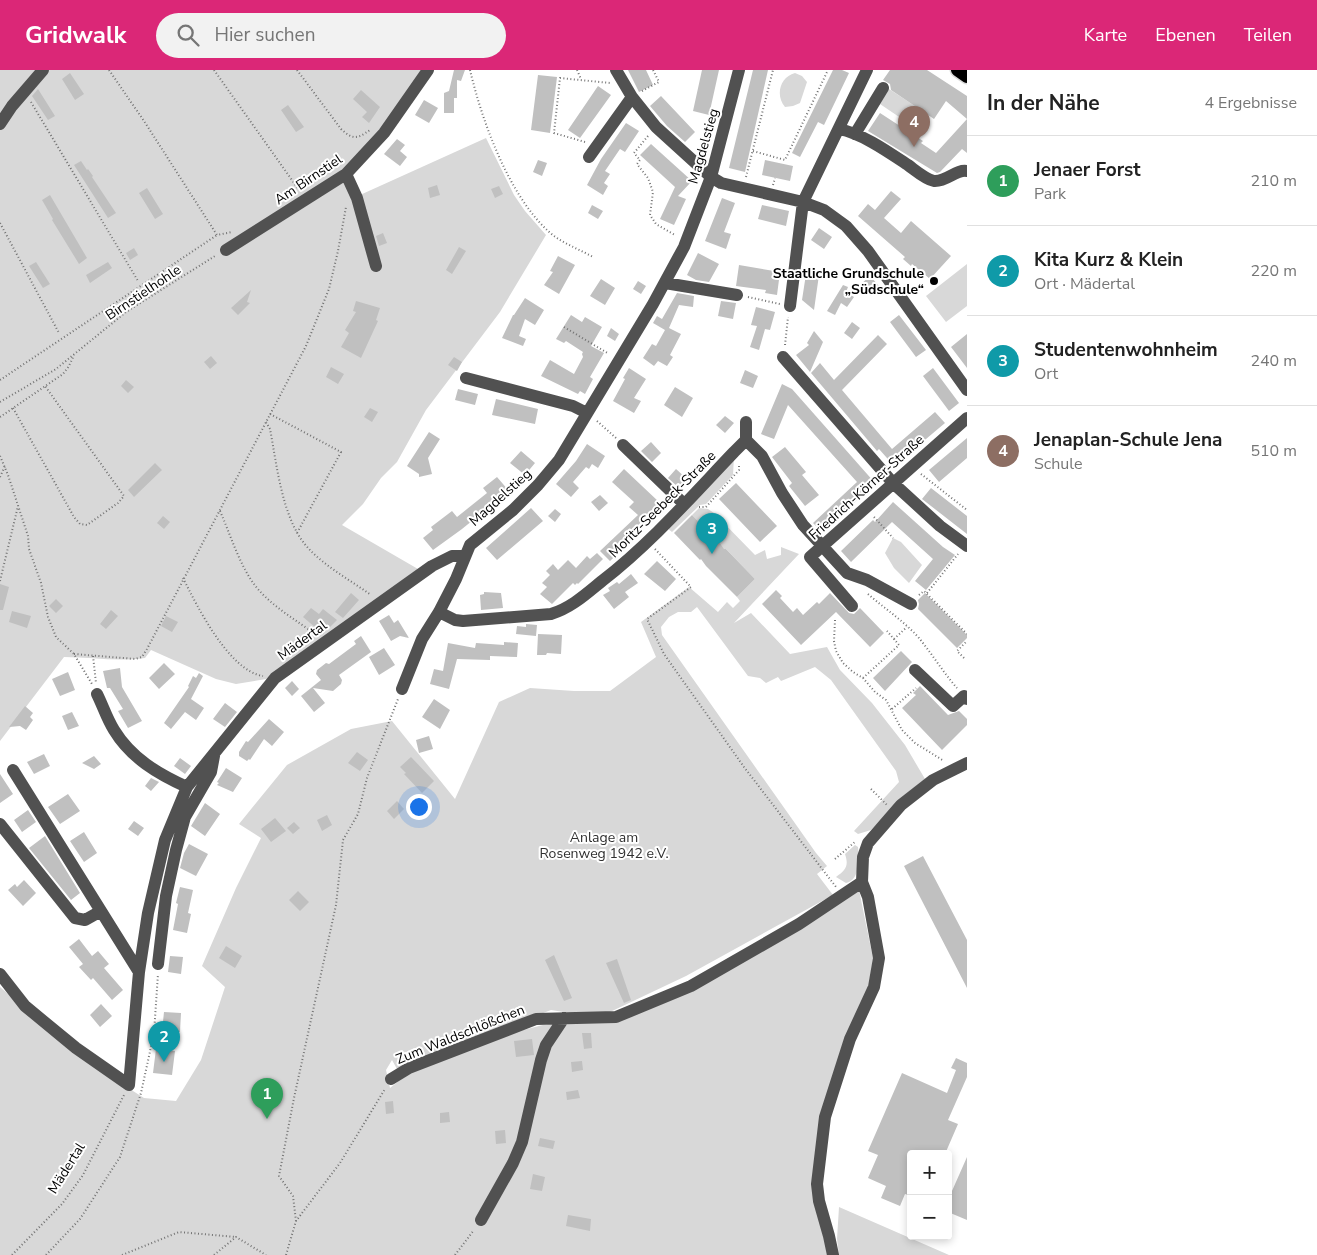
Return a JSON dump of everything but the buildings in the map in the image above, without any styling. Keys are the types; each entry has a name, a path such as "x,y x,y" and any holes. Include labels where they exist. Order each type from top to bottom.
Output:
{"main road":[{"path":"957,70 967,77"}],"street":[{"path":"0,124 43,70"},
{"name":"Am Birnstiel","path":"226,250 346,174 384,133 428,70"},
{"path":"616,70 632,97 661,132 711,177 721,183 803,202 824,210 846,226 868,251 967,390"},
{"name":"Magdelstieg","path":"402,689 422,639 456,579 470,545 478,536 513,510 559,460 665,284 693,226 711,177 739,70"},
{"path":"790,306 803,202 867,70"},
{"path":"855,134 883,88"},
{"path":"589,157 632,97"},
{"path":"839,129 850,131 932,180 941,180 960,171 967,171"},
{"path":"346,174 356,198 376,266"},
{"path":"665,284 737,295"},
{"path":"783,357 893,483 940,526 966,545"},
{"path":"466,378 573,406 587,413"},
{"name":"Friedrich-Körner-Straße","path":"852,606 810,557 967,418"},
{"path":"746,422 746,440 762,456 782,493 803,525 822,547 847,573 867,580 911,604"},
{"name":"Moritz-Seebeck-Straße","path":"439,612 455,620 464,621 551,614 562,610 589,592 632,558 690,507 734,452 746,440"},
{"path":"623,445 690,507"},
{"name":"Mädertal","path":"129,1085 139,972 148,913 166,840 187,787 276,678 380,602 445,558 464,556"},
{"path":"915,670 953,706 966,697"},
{"path":"97,694 114,730 128,749 144,763 164,776 187,787"},
{"path":"158,964 166,896 185,817 211,772 215,753"},
{"path":"832,1255 830,1236 819,1201 817,1184 825,1117 850,1039 874,987 878,958 868,897 862,882 863,857 868,843 880,827 917,791 933,780 962,766"},
{"path":"13,770 139,972"},
{"path":"0,824 75,918 86,920 101,911"},
{"path":"166,840 173,862"},
{"name":"Zum Waldschlößchen","path":"391,1079 409,1068 536,1019 616,1017 690,986 799,924 862,882"},
{"path":"0,974 24,1006 76,1048 129,1085"},
{"path":"481,1220 513,1163 522,1142 546,1045 564,1018"}],"path":[{"path":"109,70 217,235"},
{"path":"214,70 298,190 306,185"},
{"path":"297,70 340,129 350,137 360,137 374,127"},
{"path":"470,70 483,117 517,194 547,230 558,239 592,258"},
{"path":"577,70 581,80"},
{"path":"632,97 659,82 653,70"},
{"path":"746,177 773,70"},
{"path":"753,151 785,160 828,70"},
{"path":"824,77 829,79"},
{"path":"597,146 554,134 560,78 612,83"},
{"path":"24,93 30,100 138,281"},
{"path":"651,132 634,153 638,155 640,160 637,164 648,178 653,192 650,215 656,224 670,232"},
{"path":"74,654 135,659 142,657 306,346 320,315 336,261 347,204"},
{"path":"0,223 59,333"},
{"path":"0,380 217,235 234,231"},
{"name":"Birnstielhohle","path":"0,402 48,374 126,312 226,250"},
{"path":"737,295 790,306 783,357"},
{"path":"564,327 619,360"},
{"name":"Birnstielhohle","path":"0,417 63,374 74,355"},
{"path":"12,408 74,517 80,524 87,525 118,503 124,496 45,386"},
{"path":"587,413 623,445"},
{"path":"270,414 341,452 297,533"},
{"path":"266,422 270,429 288,512 297,533 318,558 380,602"},
{"path":"690,507 706,507 740,470 739,457 734,452"},
{"path":"0,456 28,536 29,549 41,583 48,617 56,637 74,654 97,694"},
{"path":"0,478 4,466"},
{"path":"912,466 967,510"},
{"path":"0,582 18,505"},
{"path":"865,508 892,538"},
{"path":"219,510 244,567 257,587 272,602 326,641"},
{"path":"648,542 691,587 647,620 664,654 744,767 842,895"},
{"path":"926,593 966,545"},
{"path":"183,578 213,632 242,666 255,675 276,678"},
{"path":"863,590 918,638 943,673 966,697"},
{"path":"901,622 911,604 924,590 967,633"},
{"path":"835,620 834,641 836,652 843,663 863,678 875,692 886,700 902,730 915,743 962,766"},
{"path":"894,639 907,627"},
{"path":"863,678 899,645 887,631"},
{"path":"964,658 957,651 967,641"},
{"path":"93,656 97,694"},
{"path":"892,709 925,680"},
{"path":"296,1221 293,1196 279,1176 336,905 343,840 358,814 367,778 402,689"},
{"path":"871,789 882,801"},
{"path":"835,859 852,844"},
{"path":"46,1255 80,1219 120,1157 141,1093 154,1033 158,964"},
{"name":"Zum Waldschlößchen","path":"286,1255 296,1221 340,1163 391,1079"},
{"name":"Mädertal","path":"12,1255 62,1204 83,1175 129,1085"},
{"path":"455,1255 481,1220"},
{"path":"122,1255 179,1232 236,1237 266,1255"},
{"path":"214,1255 236,1237"}],"green space":[{"path":"0,70 423,70 394,117 349,169 360,195 486,138 514,195 546,235 500,312 426,410 397,462 381,478 363,504 342,525 418,569 266,679 236,684 216,679 151,650 145,658 135,659 64,657 0,741"},
{"path":"795,73 802,76 807,82 800,103 785,107 780,97 781,87 786,78"},
{"path":"889,89 918,108 908,123 880,104"},
{"path":"967,264 967,306 946,322 926,296"},
{"path":"734,457 733,475 706,504 700,505 672,532 667,528"},
{"name":"Anlage am Rosenweg 1942 e.V.","path":"699,508 708,509 714,513 755,555 765,550 767,559 781,555 781,547 799,554 734,623 751,613 790,654 827,647 840,670 872,703 905,745 925,779 902,797 871,830 858,834 854,831 899,782 896,771 831,680 815,667 781,681 778,677 766,683 760,678 748,676 697,607 691,612 678,612 669,617 661,627 662,635 827,866 817,874 833,895 686,976 610,1012 570,1013 551,1010 397,1069 392,1060 386,1070 390,1088 407,1074 511,1033 543,1025 622,1019 859,890 873,958 868,990 846,1042 812,1188 830,1255 0,1255 0,987 89,1063 144,1098 176,1101 201,1060 225,987 202,966 236,888 261,838 239,824 287,765 351,729 392,721 455,799 499,702 530,688 610,691 656,657 641,622 689,587 718,612 727,602 733,608 740,601 737,597 755,579 725,548 722,550 719,542 692,515"},
{"path":"893,538 901,542 922,565 909,583 894,568 885,553"},
{"path":"855,845 858,847 858,869 854,878 846,883 836,877 846,867 845,854"},
{"path":"839,1207 907,1237 907,1240 915,1240 949,1255 839,1255 837,1239"}],"place":[{"name":"Jenaplan-Schule Jena","path":"914,147"},
{"name":"Staatliche Grundschule „Südschule“","path":"934,281"},
{"name":"Studentenwohnheim","path":"712,554"},
{"name":"Kita Kurz & Klein","path":"164,1062"},
{"name":"Jenaer Forst","path":"267,1119"}]}
